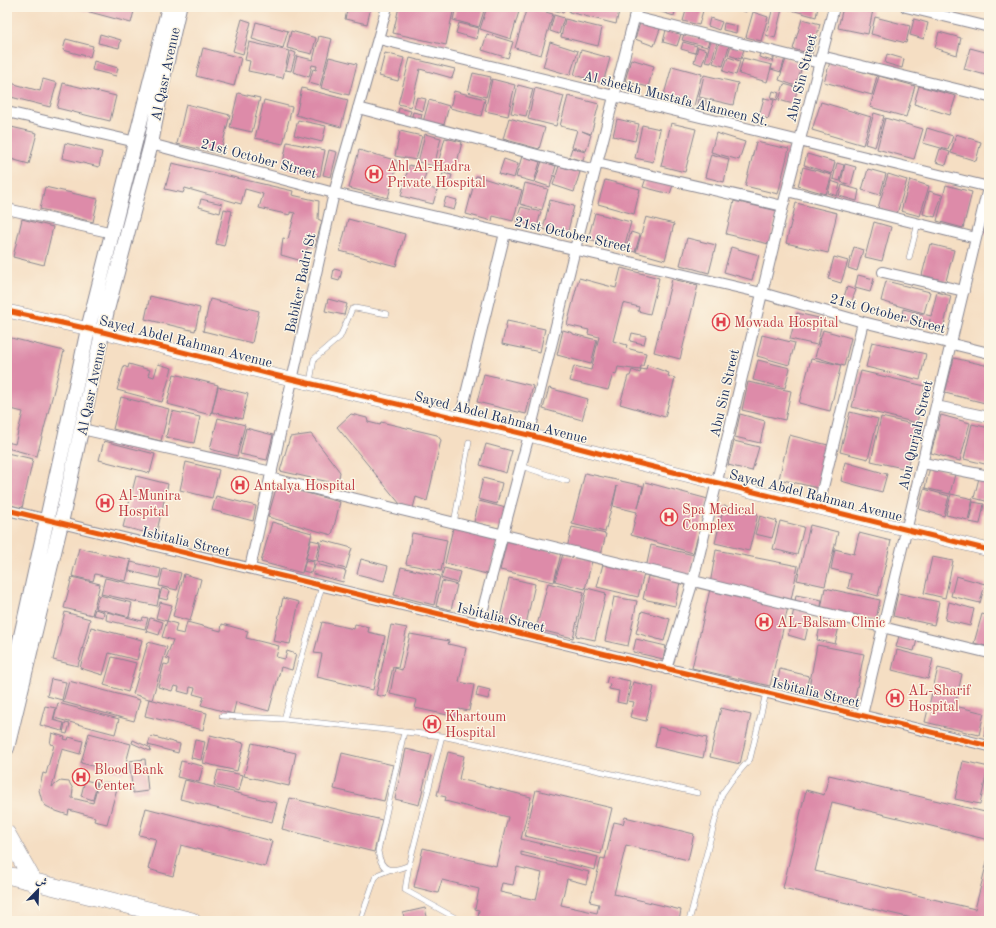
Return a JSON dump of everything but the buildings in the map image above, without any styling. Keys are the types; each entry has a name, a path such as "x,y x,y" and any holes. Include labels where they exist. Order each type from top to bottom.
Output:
{"highway":[{"path":"7,834 35,884"},
{"path":"7,885 35,884 192,921"},
{"path":"7,885 139,920"}],"main road":[{"name":"Al Qasr Avenue","path":"7,748 54,522 88,329 169,7"},
{"name":"Al Qasr Avenue","path":"7,699 54,522 82,429 126,232 151,144 163,79 179,7"}],"street":[{"name":"Babiker Badri St","path":"250,568 334,193 387,7"},
{"path":"479,624 530,435 575,248 637,7"},
{"name":"Abu Sin Street","path":"666,669 693,581 783,206 834,7"},
{"path":"906,7 989,27"},
{"path":"634,17 989,97"},
{"name":"Al sheekh Mustafa Alameen St.","path":"379,39 799,142 989,186"},
{"path":"358,108 596,166 783,206"},
{"path":"7,112 136,142"},
{"name":"21st October Street","path":"151,144 334,193 575,248 762,293 863,322 989,353"},
{"name":"Abu Qurjah Street","path":"862,716 989,186"},
{"path":"787,191 976,238"},
{"path":"7,209 113,233"},
{"path":"460,419 505,232"},
{"path":"883,272 964,291"},
{"name":"Sayed Abdel Rahman Avenue","path":"7,311 103,332 309,383 530,435 989,550"},
{"path":"818,508 863,322"},
{"path":"936,406 989,417"},
{"path":"82,429 271,475 454,523 989,653"},
{"path":"923,463 989,476"},
{"name":"Isbitalia Street","path":"7,510 989,746"}],"lane":[{"path":"909,258 918,223"},
{"path":"309,383 314,359 340,337 352,309 355,308 387,314"},
{"path":"454,523 469,442"},
{"path":"521,466 567,481"},
{"path":"284,719 322,586"},
{"path":"689,921 722,794 750,759 766,693"},
{"path":"222,716 284,719 442,736 698,793"},
{"path":"404,732 378,851 379,858 383,866 389,870 395,871 408,865"},
{"path":"442,736 408,865 405,890 461,921"},
{"path":"360,921 376,878 379,874 389,870"}],"cycle path":[{"path":"7,311 103,332 274,375 529,435 989,550"},
{"path":"7,510 989,746"}],"place":[{"name":"Ahl Al-Hadra Private Hospital","path":"374,174"},
{"name":"Mowada Hospital","path":"721,322"},
{"name":"Antalya Hospital","path":"240,485"},
{"name":"Al-Munira Hospital","path":"105,503"},
{"name":"Spa Medical Complex","path":"669,517"},
{"name":"AL-Balsam Clinic","path":"764,622"},
{"name":"AL-Sharif Hospital","path":"895,698"},
{"name":"Khartoum Hospital","path":"432,724"},
{"name":"Blood Bank Center","path":"81,777"}]}
